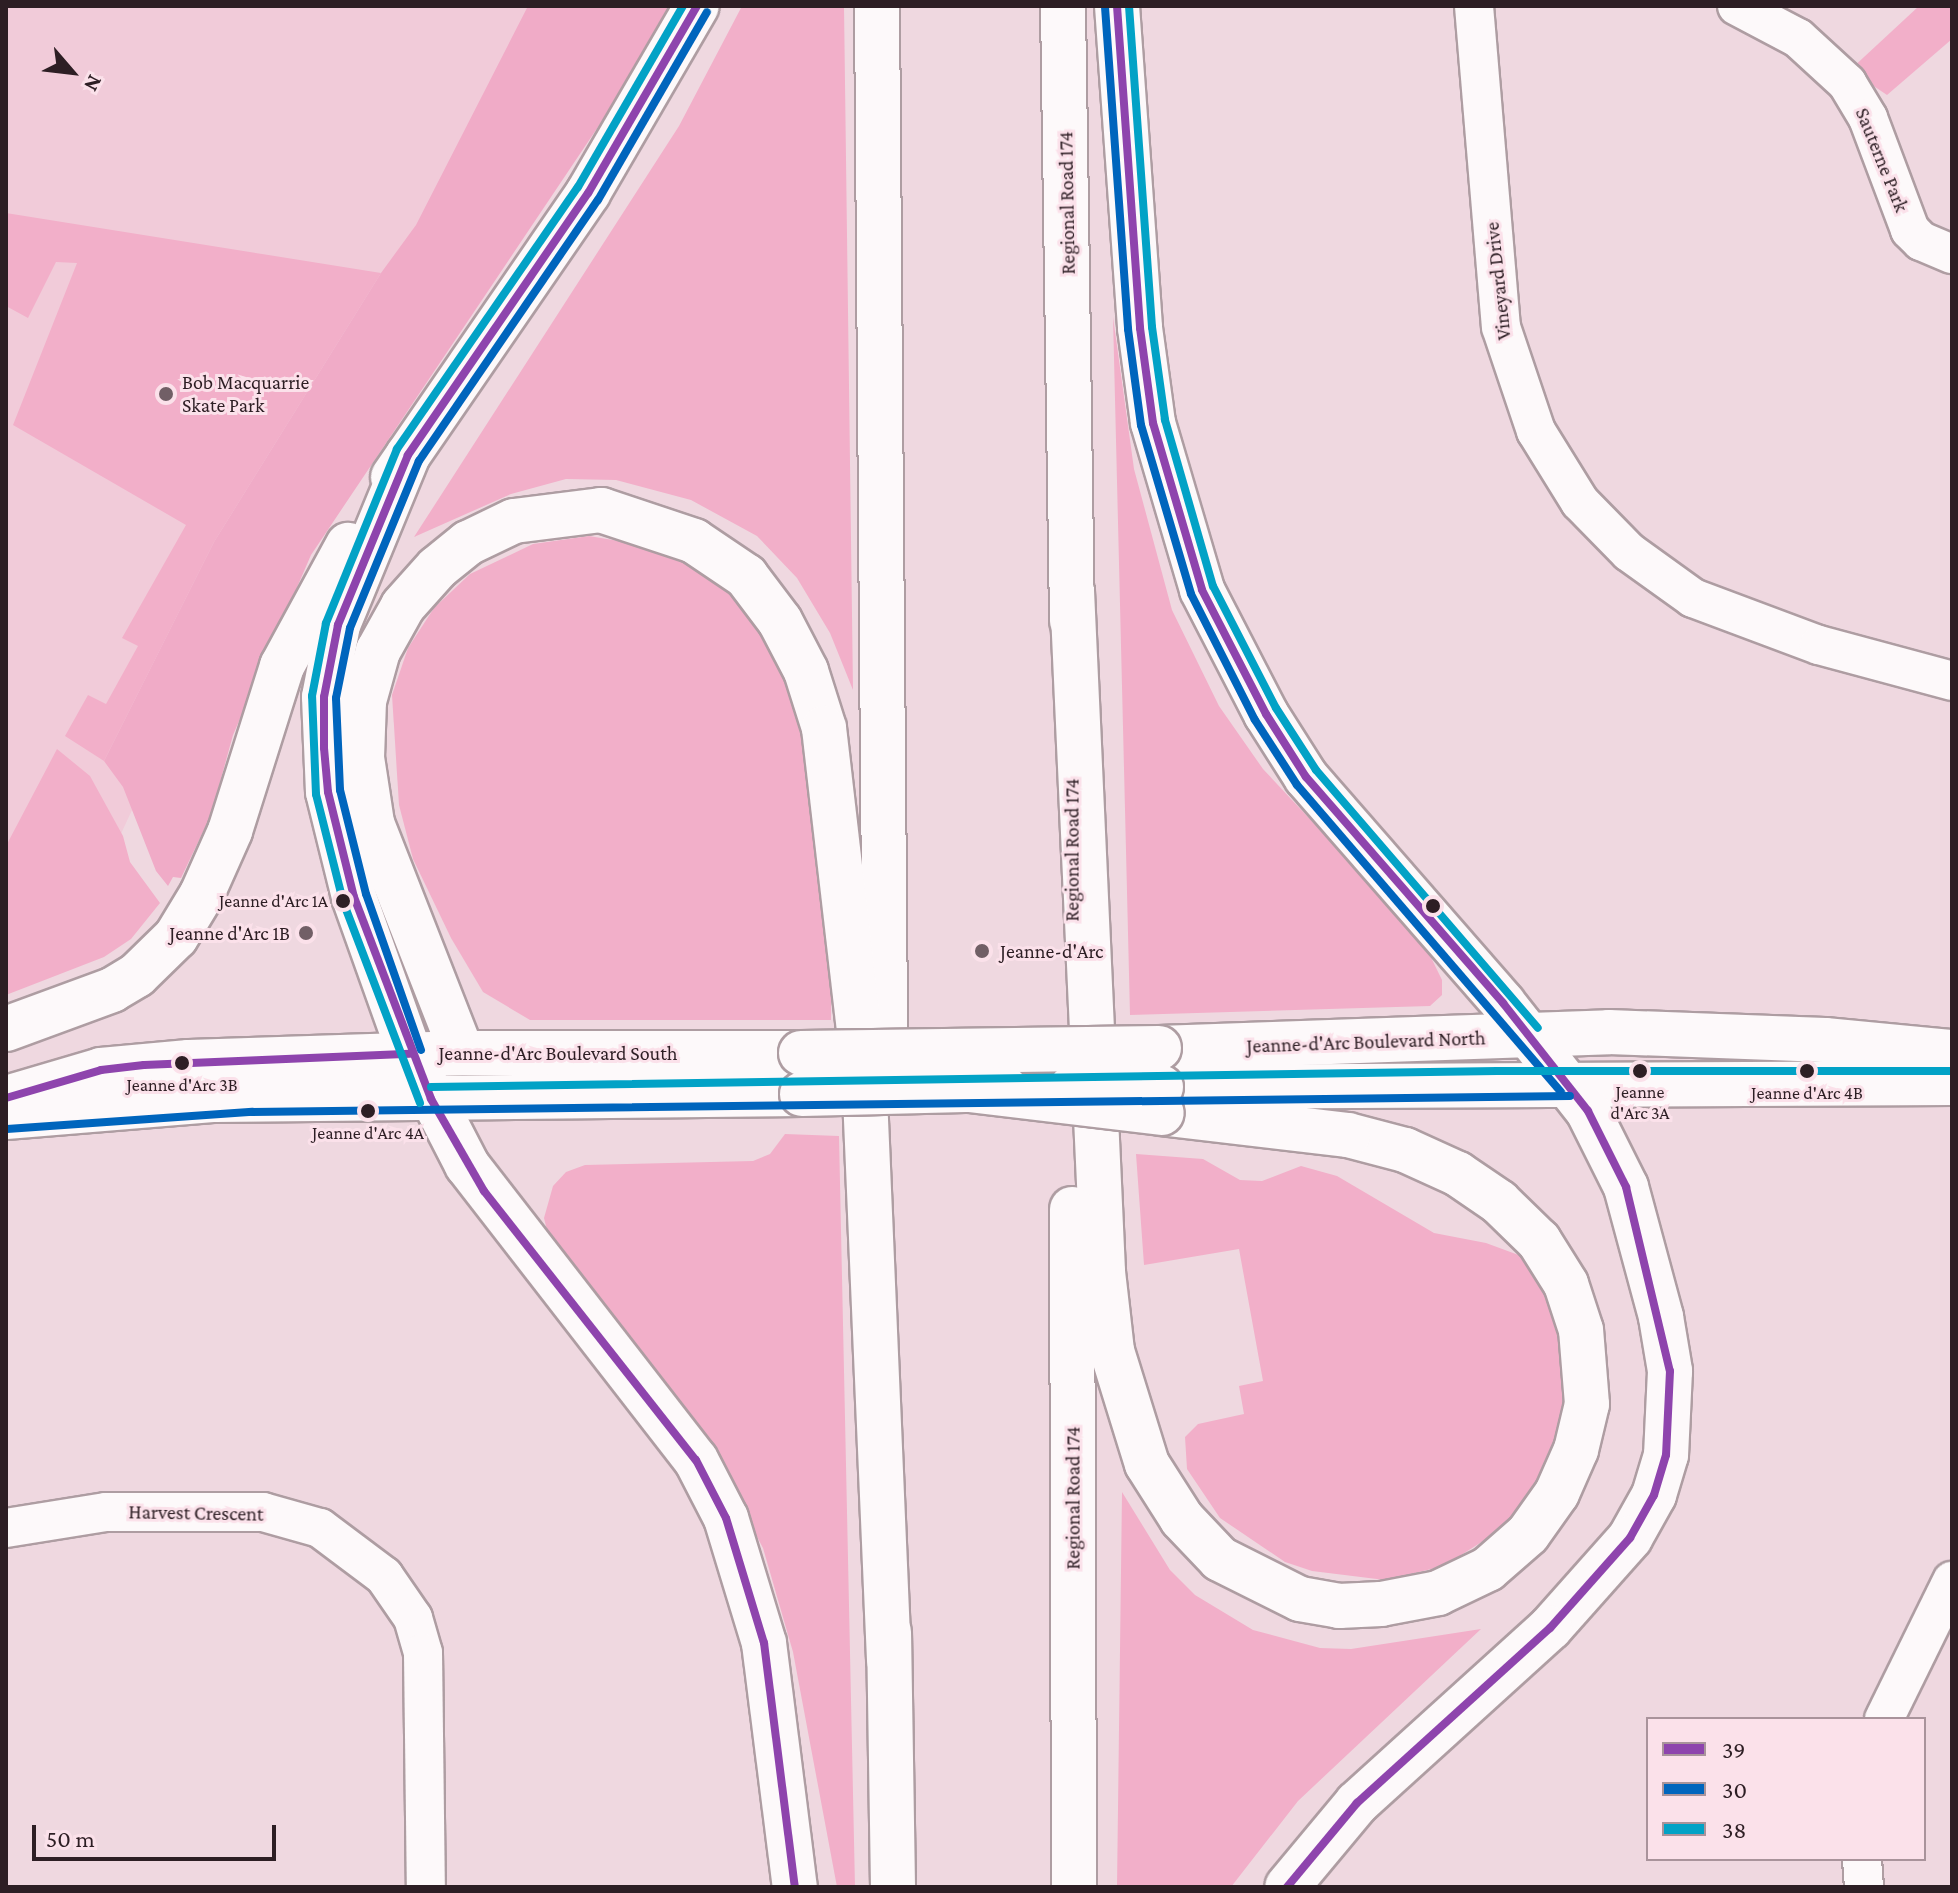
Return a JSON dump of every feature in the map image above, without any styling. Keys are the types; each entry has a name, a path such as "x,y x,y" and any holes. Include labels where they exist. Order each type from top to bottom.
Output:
{"main road":[{"path":"6,1029 112,990 137,975 176,937 221,854 287,655 323,585 588,193 697,6"},
{"path":"877,6 893,1887"},
{"name":"Regional Road 174","path":"1063,6 1072,591 1074,1887"},
{"path":"1117,6 1140,328 1153,423 1202,590 1266,714 1306,777 1570,1084 1607,1143 1626,1187 1661,1317 1672,1412 1654,1495 1630,1538 1592,1587 1357,1803 1287,1887"},
{"path":"408,455 338,625 324,697 328,792 354,897 410,1054 431,1099 484,1191 696,1460 726,1518 764,1643 795,1887"},
{"path":"462,1053 372,823 363,744 364,701 378,651 403,606 437,568 468,543 514,521 601,510 694,541 746,576 780,621 806,671 824,728 864,1073 889,1660"},
{"path":"970,1071 1161,1083 1405,1150 1458,1174 1499,1202 1539,1241 1566,1284 1581,1330 1587,1404 1576,1450 1557,1493 1528,1534 1488,1569 1438,1593 1381,1604 1339,1606 1300,1599 1220,1559 1182,1519 1147,1464 1112,1351 1103,1272 1072,591"},
{"name":"Jeanne-d'Arc Boulevard North","path":"1161,1083 1529,1036 1609,1032 1825,1040 1952,1052"},
{"name":"Jeanne-d'Arc Boulevard South","path":"6,1098 101,1070 144,1065 410,1054 462,1053 801,1074"},
{"name":"Jeanne-d'Arc Boulevard North","path":"970,1071 1161,1083 1952,1083"},
{"name":"Jeanne-d'Arc Boulevard South","path":"6,1117 215,1100 431,1099 801,1074 970,1071"}],"street":[{"name":"Vineyard Drive","path":"1474,6 1501,327 1536,431 1580,502 1629,552 1693,598 1819,645 1952,681"},
{"name":"Sauterne Park","path":"1737,6 1798,38 1847,83 1868,118 1910,230 1921,241 1952,254"},
{"name":"Harvest Crescent","path":"6,1528 106,1512 263,1512 320,1528 374,1568 413,1618 423,1653 426,1887"},
{"path":"1885,1717 1952,1581"},
{"path":"1862,1861 1864,1887"}],"shaded area":[{"path":"6,6 550,6 241,575 81,920 6,951"},
{"path":"528,6 671,6 604,118 311,555 233,735 211,815 181,878 173,877 168,886 156,871 123,787 104,761 214,542 381,273 416,225"},
{"path":"742,6 844,6 853,690 830,633 797,578 757,536 691,500 616,480 566,479 511,494 414,537 679,126"},
{"path":"1919,6 1952,6 1952,39 1887,95 1850,70"},
{"path":"6,213 381,273 214,542 104,761 65,736 88,695 106,704 138,646 122,638 186,525 13,425 77,263 56,262 28,318 6,306"},
{"path":"1113,317 1134,469 1172,610 1219,706 1263,769 1422,939 1442,980 1442,995 1430,1006 1130,1015"},
{"path":"589,536 643,545 693,564 735,592 803,692 832,895 831,1020 530,1020 483,992 451,938 413,859 399,805 392,695 408,648 434,608 470,574 533,544"},
{"path":"57,749 90,776 123,836 130,862 160,903 131,939 104,957 6,995 6,846"},
{"path":"785,1134 839,1136 855,1887 837,1887 793,1652 763,1548 703,1435 549,1238 544,1218 553,1186 566,1172 585,1165 753,1161 770,1154"},
{"path":"1136,1154 1203,1159 1240,1180 1262,1181 1301,1166 1337,1176 1434,1233 1486,1243 1527,1258 1556,1298 1570,1418 1522,1516 1444,1566 1385,1580 1312,1571 1285,1562 1220,1518 1187,1469 1185,1437 1198,1424 1244,1414 1239,1386 1263,1381 1239,1249 1144,1265"},
{"path":"1122,1492 1170,1570 1195,1595 1253,1630 1320,1648 1351,1649 1481,1629 1298,1801 1231,1887 1117,1887"}],"transit line":[{"name":"38","path":"420,1103 343,901 316,794 312,696 326,623 397,449 578,187 683,6"},
{"name":"39","path":"697,6 588,193 408,455 338,625 324,697 324,748 328,792 354,897 431,1099 484,1191 696,1460 726,1518 764,1643 795,1887"},
{"name":"39","path":"1117,6 1140,328 1153,423 1202,590 1266,714 1306,777 1503,1003 1588,1111 1626,1187 1670,1371 1666,1455 1654,1495 1630,1538 1550,1628 1357,1803 1287,1887"},
{"name":"38","path":"1129,6 1152,327 1165,420 1213,586 1276,708 1316,770 1538,1028"},
{"name":"30","path":"1105,7 1128,329 1141,425 1191,594 1255,720 1297,785 1561,1092"},
{"name":"30","path":"421,1050 366,894 340,790 336,698 350,628 419,461 598,200 707,12"},
{"name":"39","path":"6,1098 101,1070 144,1065 410,1054"},
{"name":"38","path":"431,1087 1497,1071 1952,1071"},
{"name":"30","path":"7,1129 252,1112 1570,1096"}],"place":[{"name":"Bob Macquarrie Skate Park","path":"166,394"},
{"name":"Jeanne d'Arc 1A","path":"343,901"},
{"name":"Jeanne d'Arc 1B","path":"306,933"},
{"name":"Jeanne-d'Arc","path":"982,951"},
{"name":"Jeanne d'Arc 3B","path":"182,1063"},
{"name":"Jeanne d'Arc 3A","path":"1640,1071"},
{"name":"Jeanne d'Arc 4B","path":"1807,1071"},
{"name":"Jeanne d'Arc 4A","path":"368,1111"}]}
